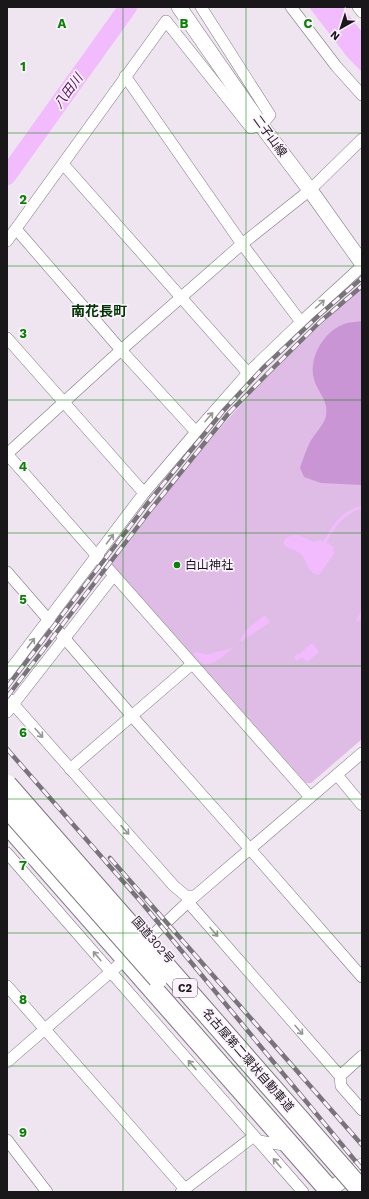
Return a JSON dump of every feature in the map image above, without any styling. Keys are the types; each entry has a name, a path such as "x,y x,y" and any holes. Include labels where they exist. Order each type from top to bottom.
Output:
{"highway":[{"path":"7,775 44,838"},
{"name":"国道302号","path":"7,775 360,1172"},
{"name":"名古屋第二環状自動車道","path":"7,785 44,838 333,1192"},
{"path":"7,822 333,1192"},
{"name":"名古屋第二環状自動車道","path":"7,822 44,838 362,1192"}],"street":[{"name":"二子山線","path":"179,7 261,125 310,190 362,264"},
{"path":"7,241 166,21 251,128 261,125 270,115 200,7"},
{"path":"291,7 336,66 362,95"},
{"path":"358,7 362,12"},
{"path":"125,76 242,244 301,322"},
{"path":"310,797 7,454 121,350 242,244 310,190 362,139"},
{"path":"63,164 248,373"},
{"path":"16,229 121,350 196,432"},
{"path":"7,674 144,493 196,432 248,373 362,264"},
{"path":"7,338 144,493"},
{"path":"7,572 362,977"},
{"path":"114,576 65,638 9,704 70,769 174,886 192,899 340,1076 341,1086 362,1110"},
{"path":"70,769 192,664"},
{"path":"7,1062 151,937 192,899 362,753"},
{"path":"337,775 362,805"},
{"path":"7,853 303,1192"},
{"path":"65,918 94,922"},
{"path":"7,986 183,1191 256,1138 291,1146"},
{"path":"170,1041 173,1012"},
{"path":"340,1076 362,1056"},
{"path":"7,1140 47,1192"},
{"path":"333,1192 360,1172"}],"shaded area":[{"path":"309,7 342,7 362,32 362,72 348,58"},
{"path":"362,287 362,739 311,783 306,783 112,564 183,473 260,384"},
{"path":"362,321 362,485 321,483 304,477 300,468 310,442 326,416 326,405 314,379 313,371 316,353 325,338 339,326 347,323"},
{"path":"298,535 314,542 321,540 333,547 334,554 319,575 315,574 308,568 305,560 299,552 284,545 285,539"},
{"path":"265,615 270,622 241,642 240,640 246,630"},
{"path":"312,643 319,652 307,662 302,657 297,661 294,657"},
{"path":"233,647 220,658 208,664 198,660 193,654 196,652 207,655"}],"waterway":[{"name":"八田川","path":"7,176 128,7"},
{"path":"325,542 332,530 344,516 349,512 362,507"},
{"path":"358,620 362,613"}],"railway":[{"path":"7,687 147,504 224,410 263,368 317,317 362,278"},
{"path":"7,697 152,508 228,414 321,321 362,286"},
{"path":"7,749 142,903 362,1169"},
{"path":"110,858 362,1145"}],"place":[{"name":"白山神社","path":"177,565"}],"district":[{"name":"南花長町","path":"99,311"}]}
